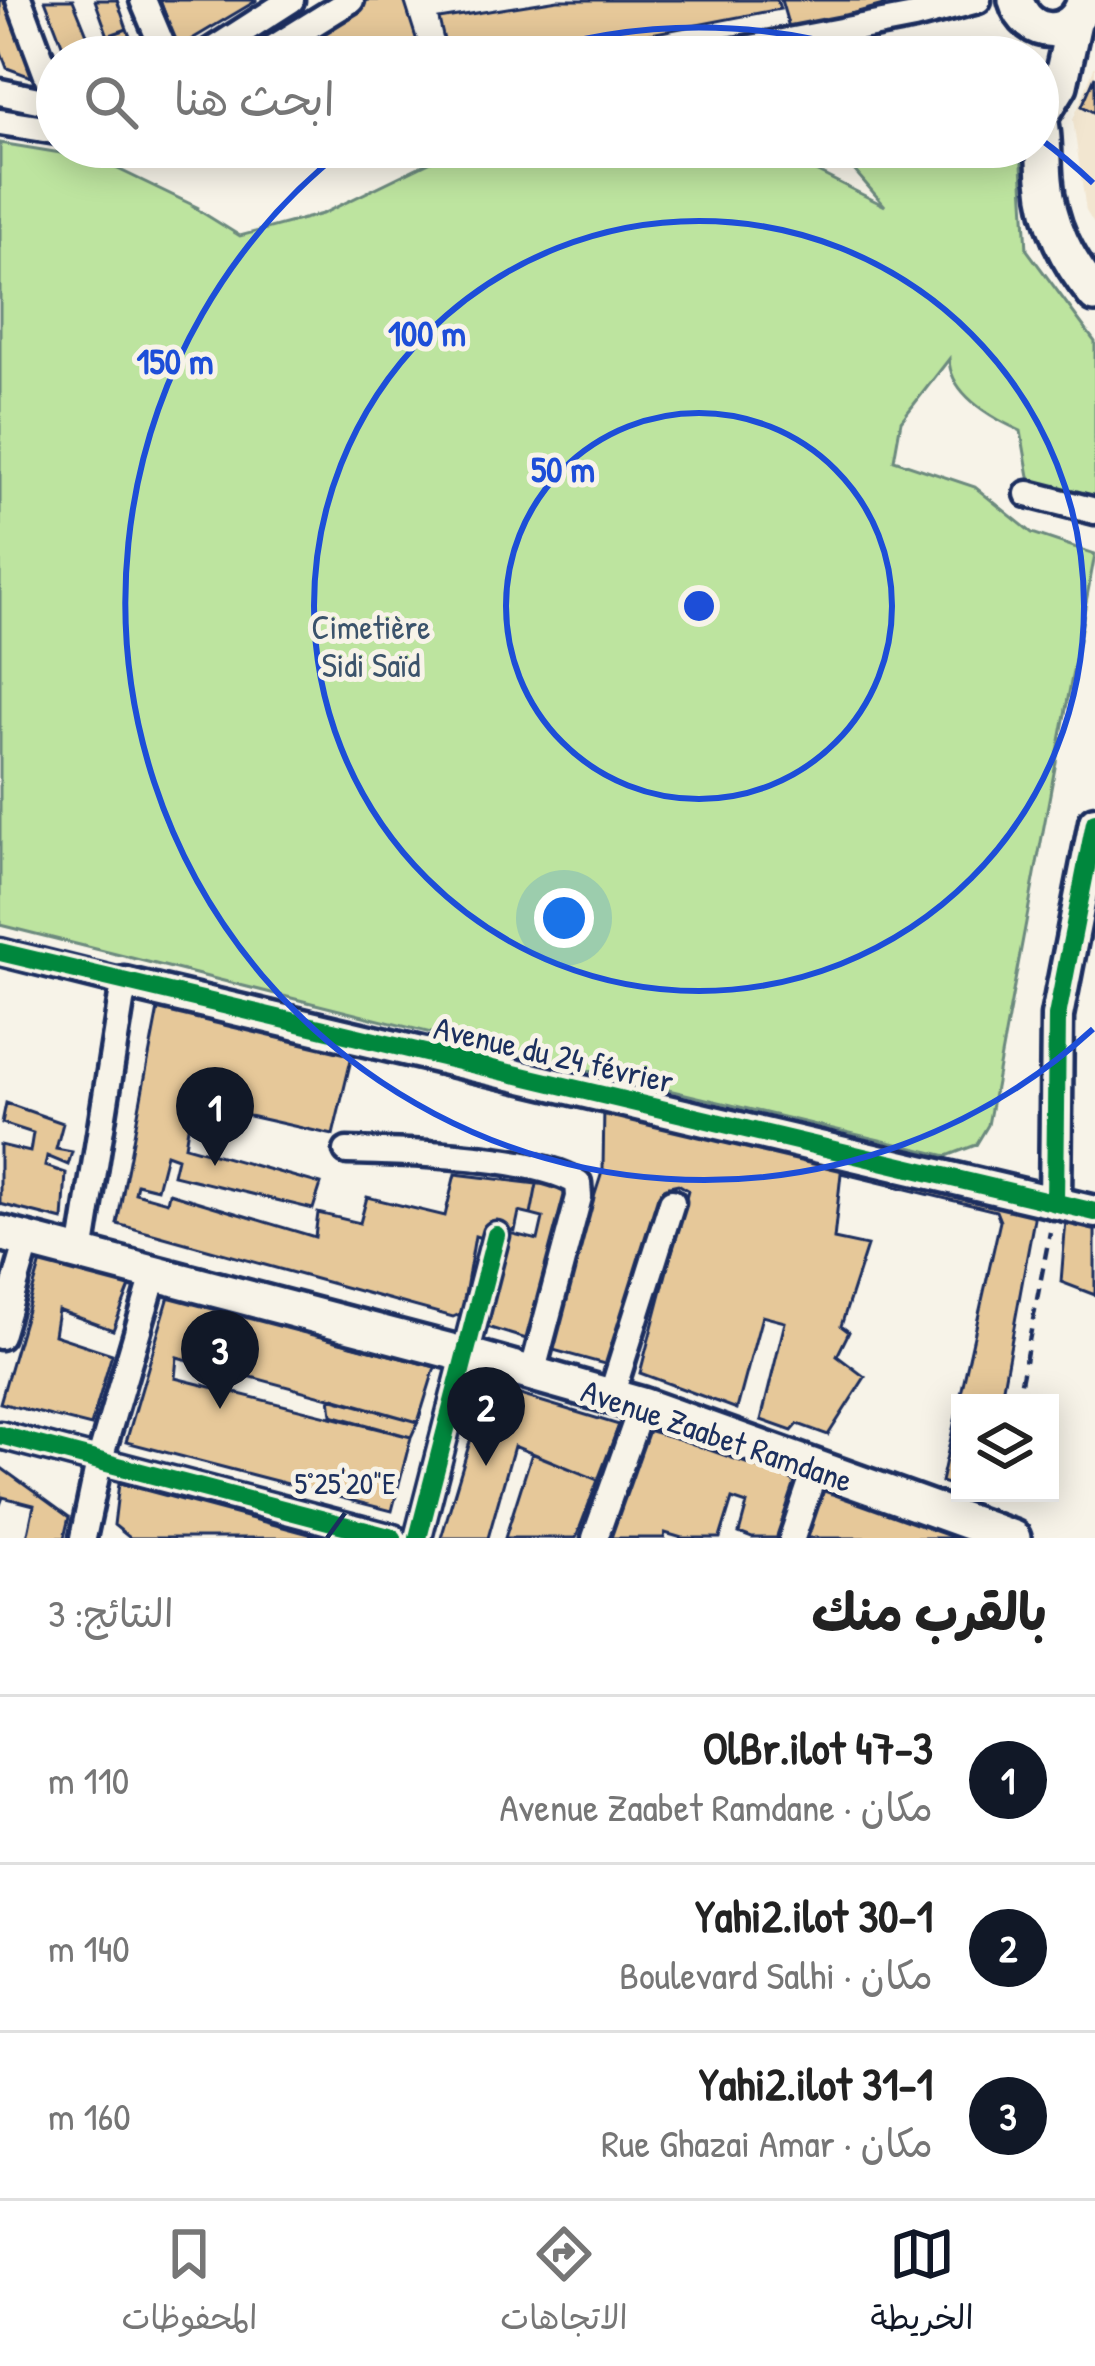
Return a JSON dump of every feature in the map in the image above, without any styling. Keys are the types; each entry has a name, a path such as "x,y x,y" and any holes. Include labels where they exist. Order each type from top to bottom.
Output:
{"main road":[{"path":"1024,27 1052,31 1079,11"},
{"path":"1059,87 1079,11"},
{"path":"1044,168 1057,235 1095,295"},
{"name":"Avenue Zaabet Ramdane","path":"14,1236 626,1401 998,1536"}],"street":[{"path":"19,0 36,46"},
{"path":"143,0 158,36"},
{"path":"293,36 351,0"},
{"path":"814,36 978,0"},
{"path":"232,36 278,4"},
{"path":"0,92 36,99"},
{"path":"0,122 36,128"},
{"path":"1028,494 1095,512"},
{"path":"1055,1204 1057,1016 1095,822"},
{"name":"Avenue du 24 février","path":"0,952 1095,1213"},
{"path":"81,1254 124,983"},
{"path":"346,1151 424,1153 535,1168 565,1174 578,1183 579,1197 532,1374"},
{"path":"596,1538 672,1202"},
{"path":"418,1538 496,1235"},
{"path":"0,1336 14,1236"},
{"path":"83,1538 99,1462 155,1273"},
{"path":"0,1435 393,1538"},
{"path":"792,1538 816,1467"}],"path":[{"path":"1019,1394 1055,1204"}],"shaded area":[{"path":"1095,65 1095,226 1086,211 1073,120"}],"green space":[{"name":"Cimetière Sidi Saïd","path":"0,143 36,149 36,168 116,168 199,208 195,208 240,236 322,214 417,168 810,168 885,206 853,168 1022,168 1027,250 1095,342 1095,502 1030,482 1021,431 965,394 949,359 901,421 894,460 975,487 1032,533 1095,554 988,1125 976,1145 947,1156 0,925"}],"building":[{"path":"0,0 6,0 34,78 7,68 0,49"},
{"path":"45,0 73,0 88,36 59,36"},
{"path":"95,0 117,0 127,29 108,36"},
{"path":"160,0 256,0 197,36 173,36"},
{"path":"362,0 404,0 415,36 301,36"},
{"path":"558,0 777,0 780,9 640,36 443,36 439,19"},
{"path":"781,0 901,0 790,31"},
{"path":"1095,76 1095,113 1082,106"},
{"path":"159,1004 354,1047 333,1135 192,1103 185,1146 321,1184 313,1209 173,1175 177,1158 166,1154 157,1189 137,1184 135,1193 167,1202 169,1193 315,1237 318,1213 360,1223 367,1197 445,1216 455,1174 537,1184 531,1215 519,1212 515,1231 489,1225 488,1240 475,1236 462,1313 453,1317 117,1224"},
{"path":"6,1103 63,1123 56,1149 72,1152 68,1165 47,1156 45,1166 66,1173 63,1220 0,1204 0,1145 30,1152 33,1133 2,1123"},
{"path":"604,1106 1035,1213 1002,1394 961,1394 1000,1221 996,1211 841,1173 834,1239 867,1246 841,1326 849,1332 837,1356 865,1377 828,1435 798,1424 792,1431 761,1420 785,1322 762,1316 737,1409 640,1373 688,1190 678,1184 669,1186 619,1368 546,1348 603,1169"},
{"path":"575,1183 533,1341 487,1327 501,1231 538,1240 543,1218 531,1215 537,1184"},
{"path":"1066,1220 1095,1227 1095,1295 1061,1282"},
{"path":"41,1262 133,1279 113,1330 58,1310 54,1335 112,1354 91,1426 0,1403"},
{"path":"169,1296 435,1367 418,1422 177,1357 175,1378 411,1437 392,1511 126,1442"},
{"path":"487,1385 619,1425 598,1480 514,1446 488,1538 441,1538"},
{"path":"330,1397 418,1422 411,1437 332,1415"},
{"path":"647,1430 788,1469 799,1494 780,1538 739,1533 747,1504 732,1499 720,1538 665,1533 664,1538 608,1538"},
{"path":"951,1438 951,1485 941,1482"},
{"path":"532,1453 598,1480 576,1538 505,1538"},
{"path":"0,1467 69,1517 64,1538 27,1538 34,1505 3,1497 0,1505"},
{"path":"119,1483 324,1538 130,1538 114,1525"},
{"path":"822,1488 959,1538 806,1538"}],"cycle path":[{"path":"1055,1203 1057,1016 1095,822"},
{"path":"0,952 1095,1212"},
{"path":"418,1538 496,1235"},
{"path":"0,1435 393,1538"}],"place":[{"name":"OlBr.ilot 47-3","path":"215,1166"},
{"name":"Yahi2.ilot 31-1","path":"220,1409"},
{"name":"Yahi2.ilot 30-1","path":"486,1466"}]}
